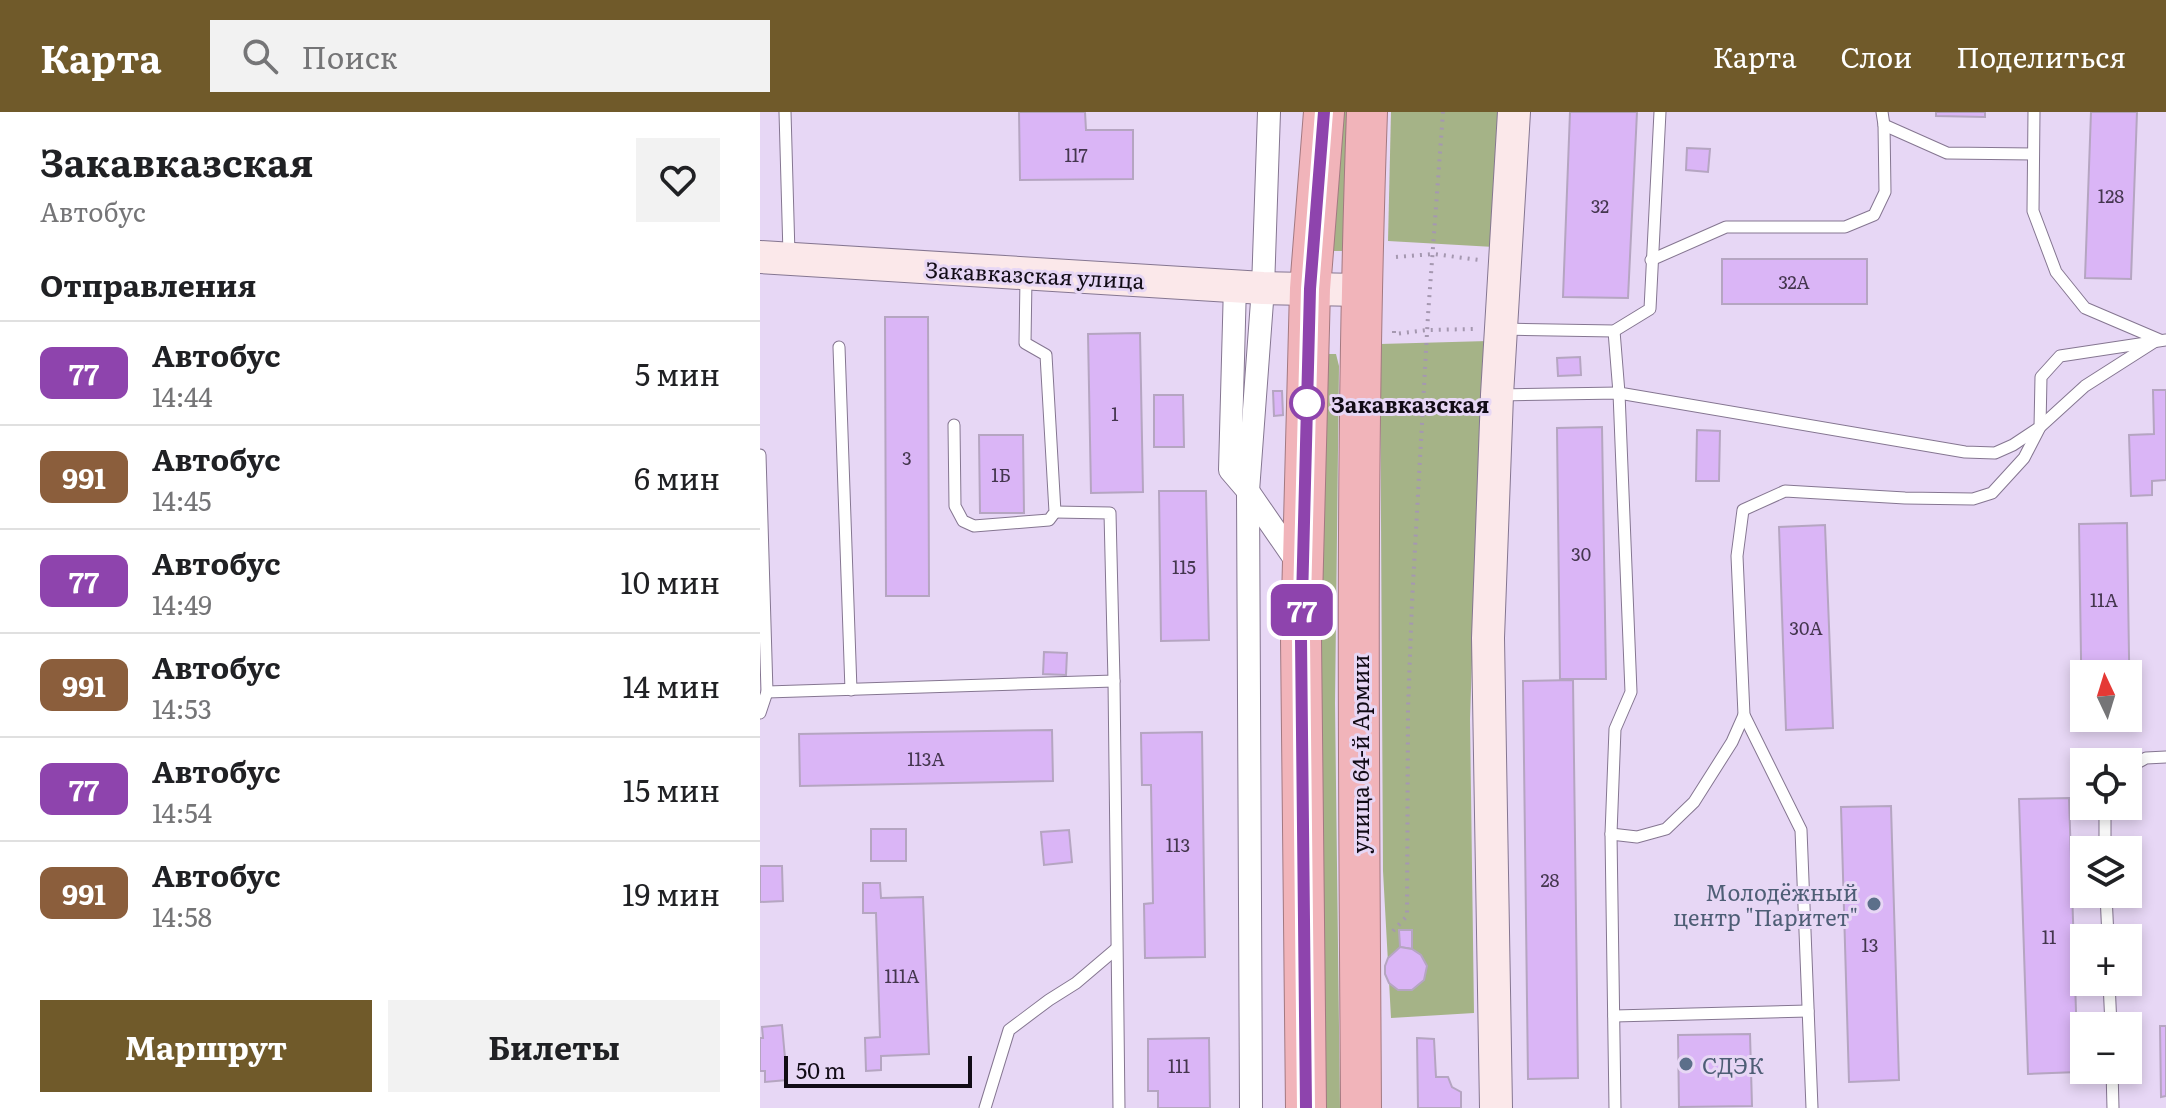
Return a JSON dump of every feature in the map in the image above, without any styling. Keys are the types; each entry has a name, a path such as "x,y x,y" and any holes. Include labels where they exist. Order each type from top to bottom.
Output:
{"highway":[{"path":"1306,1108 1301,639 1310,289 1324,112"},
{"name":"улица 64-й Армии","path":"1361,1108 1361,290 1367,112"}],"street":[{"path":"1251,1108 1249,286 1269,112"},
{"path":"1496,1108 1488,638 1497,395 1514,112"},
{"name":"Закавказская улица","path":"774,258 1361,290"},
{"path":"1248,491 1303,570"}],"lane":[{"path":"774,258 785,112"},
{"path":"1501,329 1614,331 1650,309 1660,112"},
{"path":"2034,112 2033,211 2056,272 2085,308 2160,340"},
{"path":"1651,260 1726,227 1845,227 1874,215 1885,192 1883,118"},
{"path":"1883,118 1947,153 2033,154"},
{"path":"954,425 955,506 963,521 974,526 1049,520 1055,512 1046,355 1025,343 1026,273"},
{"path":"1614,331 1631,692 1615,729 1611,834 1615,1108"},
{"path":"1812,1108 1801,830 1744,715 1737,556 1743,510 1785,491 1973,499 1992,493 2024,458 2040,427 2041,377 2060,356 2160,340"},
{"path":"1497,395 1619,393 1965,452 1995,453 2040,427 2085,386 2160,340"},
{"path":"839,347 851,690"},
{"path":"760,455 767,692 760,713"},
{"path":"1055,512 1110,513 1118,868 1119,1108"},
{"path":"767,692 1114,681"},
{"path":"1611,834 1637,837 1666,829 1694,802 1732,742 1744,715"},
{"path":"2142,760 2166,757"},
{"path":"985,1108 1009,1030 1076,983 1116,949"},
{"path":"1614,1016 1808,1011"},
{"path":"2112,1084 2113,1108"}],"path":[{"path":"1385,938 1407,916 1412,602 1443,112"},
{"path":"1393,257 1434,254 1505,263"},
{"path":"1394,334 1427,330 1501,329"}],"green space":[{"path":"1336,112 1352,112 1342,251 1333,251"},
{"path":"1391,112 1502,112 1494,247 1388,241"},
{"path":"1488,341 1477,510 1470,719 1474,1013 1391,1018 1383,871 1380,344"},
{"path":"1329,354 1336,354 1339,366 1335,703 1340,1108 1325,1108 1317,699 1322,360"}],"building":[{"path":"1019,112 1085,112 1086,130 1133,130 1133,179 1020,180"},
{"path":"1570,112 1637,112 1628,298 1563,297"},
{"path":"1936,112 1985,112 1985,117 1936,116"},
{"path":"2091,112 2137,112 2131,279 2085,278"},
{"path":"1687,148 1710,149 1708,172 1686,170"},
{"path":"1722,259 1867,259 1867,304 1722,304"},
{"path":"885,317 928,317 929,596 886,596"},
{"path":"1140,333 1143,492 1091,493 1088,334"},
{"path":"1580,357 1581,375 1558,376 1557,358"},
{"path":"2153,390 2166,390 2166,480 2152,481 2152,495 2131,496 2129,435 2154,434"},
{"path":"1273,391 1282,391 1283,415 1274,416"},
{"path":"1154,395 1183,395 1184,447 1154,447"},
{"path":"1602,427 1606,679 1560,679 1557,428"},
{"path":"1697,430 1720,431 1719,481 1696,481"},
{"path":"979,435 1023,435 1024,513 980,513"},
{"path":"1159,491 1206,491 1209,640 1161,641"},
{"path":"2127,523 2129,660 2081,660 2079,524"},
{"path":"1825,525 1833,728 1786,730 1779,527"},
{"path":"1044,652 1067,653 1066,675 1043,674"},
{"path":"1573,680 1578,1078 1528,1079 1523,681"},
{"path":"1052,730 1053,781 800,786 799,734"},
{"path":"1202,732 1205,957 1145,958 1144,904 1153,903 1151,785 1142,785 1141,733"},
{"path":"2069,798 2070,908 2073,908 2073,924 2070,924 2070,996 2076,996 2076,1012 2070,1012 2070,1072 2028,1074 2019,799"},
{"path":"1891,806 1899,1080 1849,1082 1841,807"},
{"path":"871,829 906,829 906,861 871,861"},
{"path":"1069,830 1072,862 1044,865 1041,832"},
{"path":"760,866 782,866 783,901 760,902"},
{"path":"863,883 880,883 881,898 923,897 929,1054 881,1056 881,1070 866,1071 865,1038 880,1037 876,913 863,913"},
{"path":"1399,930 1412,930 1412,949 1400,947"},
{"path":"1400,947 1412,949 1421,955 1427,966 1424,980 1412,990 1398,990 1389,983 1385,974 1388,958"},
{"path":"782,1025 787,1080 765,1082 765,1071 760,1071 762,1027"},
{"path":"2160,1026 2166,1026 2166,1096 2161,1097"},
{"path":"1750,1034 1752,1106 1679,1107 1678,1035"},
{"path":"1209,1038 1210,1108 1158,1108 1158,1091 1148,1091 1148,1039"},
{"path":"1417,1038 1434,1039 1436,1077 1448,1077 1452,1087 1461,1092 1461,1108 1418,1108"}],"bus line":[{"name":"77","path":"1306,1108 1301,639 1310,289 1324,112"}],"place":[{"name":"Закавказская","path":"1307,403"},
{"name":"Молодёжный центр \"Паритет\"","path":"1874,904"},
{"name":"СДЭК","path":"1686,1064"}]}
